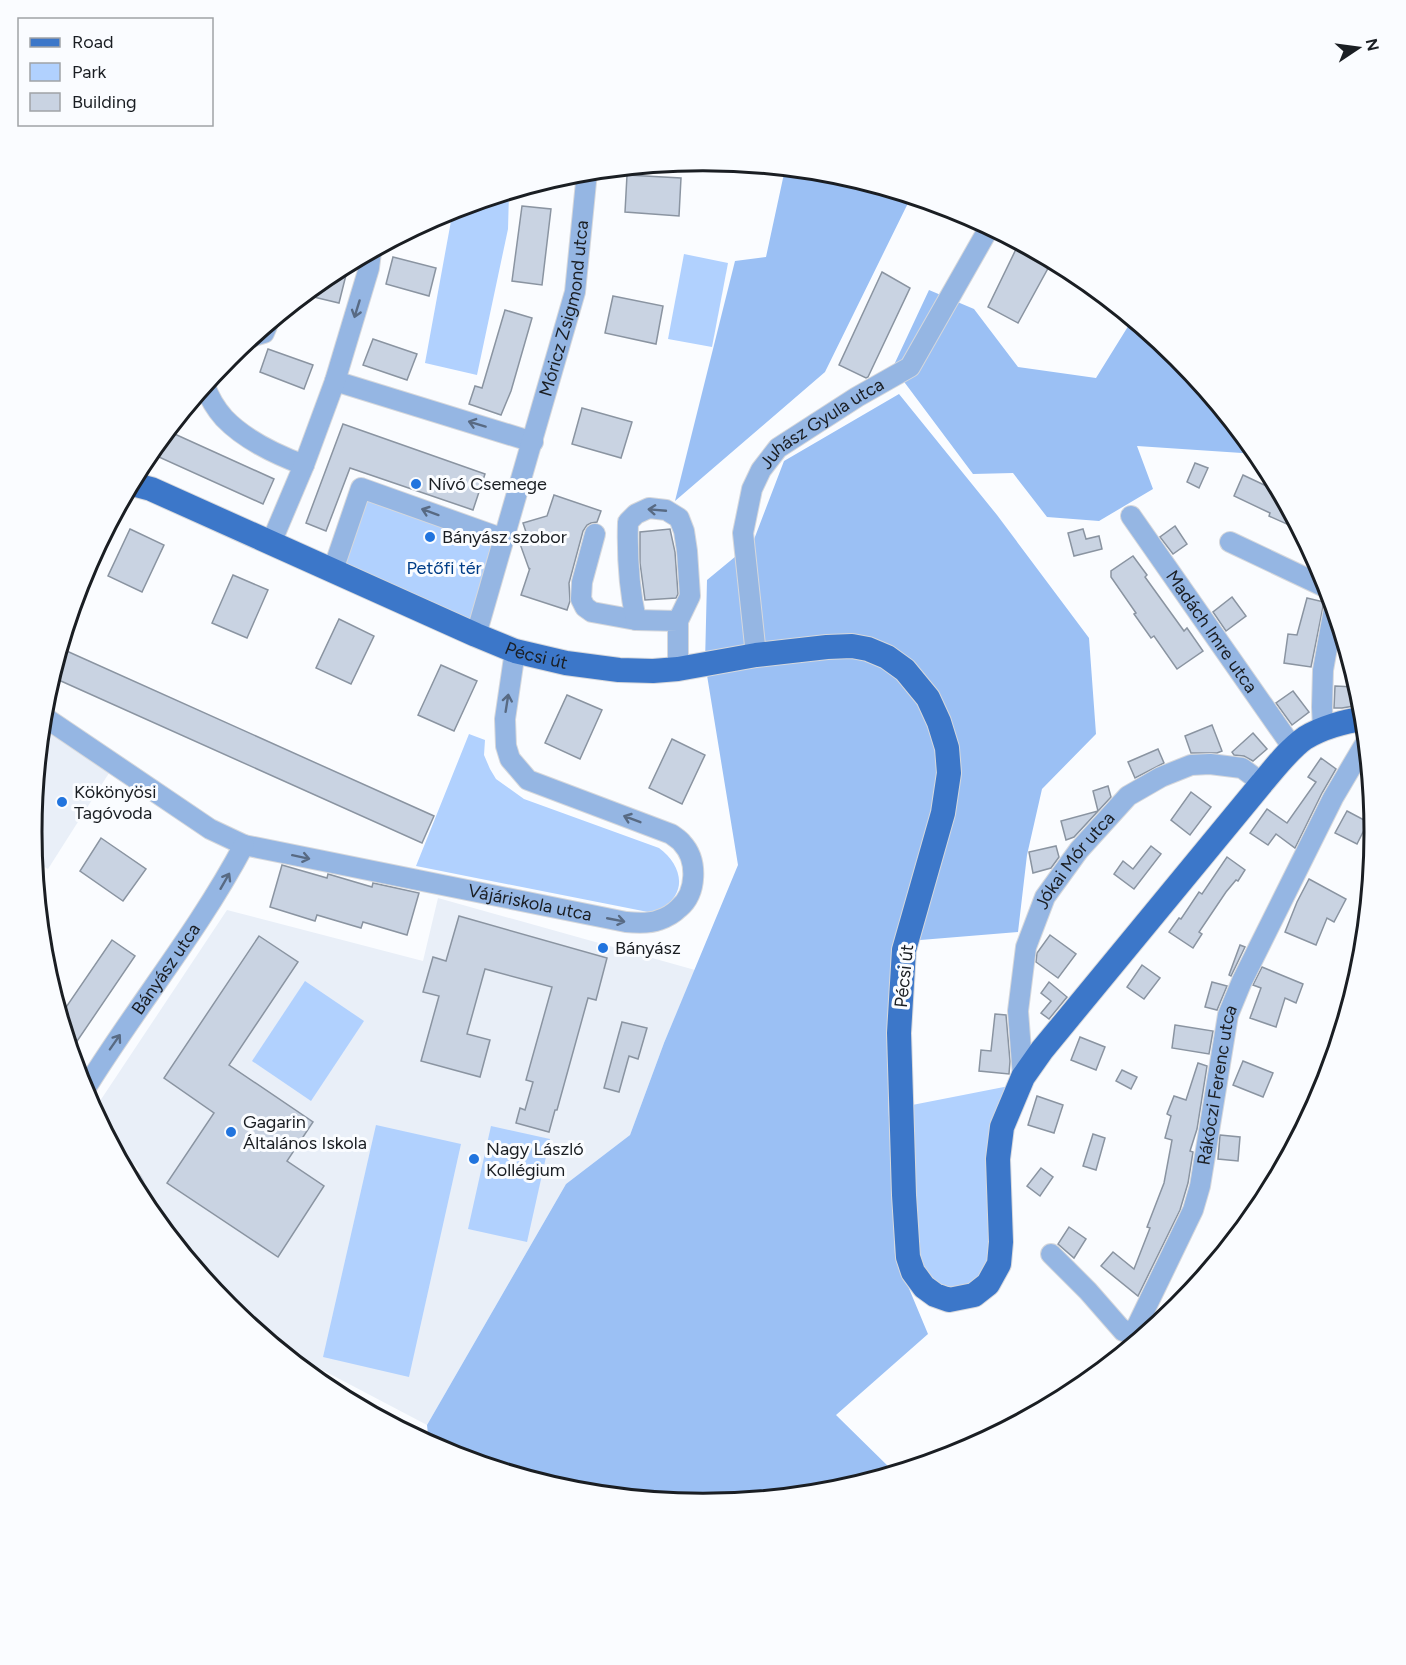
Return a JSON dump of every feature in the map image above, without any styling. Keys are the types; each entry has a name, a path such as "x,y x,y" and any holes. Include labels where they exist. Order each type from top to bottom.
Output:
{"main road":[{"name":"Pécsi út","path":"140,486 515,651 567,663 619,670 653,671 678,669 756,655 852,646 868,649 887,657 905,670 928,698 939,722 947,748 949,773 943,813 904,950 899,1033 908,1257 913,1272 924,1287 935,1295 949,1300 974,1295 988,1284 999,1264 1001,1242 999,1143 1002,1127 1023,1077 1042,1050 1293,748 1305,738 1323,729 1354,721"}],"street":[{"name":"Móricz Zsigmond utca","path":"476,635 575,292 586,182"},
{"name":"Juhász Gyula utca","path":"756,655 743,532 752,489 761,470 778,448 856,397 910,367 985,235"},
{"path":"271,543 304,465 335,381 370,262"},
{"path":"335,381 533,442"},
{"path":"208,394 224,417 240,430 265,447 304,465"},
{"path":"333,570 361,488 504,539"},
{"path":"636,620 631,597 628,522 636,514 650,508 666,510 679,518 687,551 690,596 678,621 678,669"},
{"name":"Madách Imre utca","path":"1131,516 1293,748"},
{"path":"595,534 582,582 581,599 585,607 592,612 636,620 678,621"},
{"path":"1230,542 1315,582"},
{"path":"1323,729 1323,670 1331,626"},
{"name":"Vájáriskola utca","path":"52,722 210,829 244,845 626,922 658,921 680,908 688,894 694,869 690,854 682,842 671,834 528,780 510,759 506,746 505,719 515,651"},
{"name":"Rákóczi Ferenc utca","path":"1145,1323 1193,1210 1200,1186 1228,1015 1242,981 1333,798 1359,754"},
{"name":"Jókai Mór utca","path":"1023,1077 1018,1011 1026,947 1045,897 1079,850 1128,796 1161,777 1191,765 1210,764 1242,768 1262,783"},
{"name":"Bányász utca","path":"90,1081 210,906 244,845"},
{"name":"Rákóczi Ferenc utca","path":"1051,1254 1124,1331 1139,1329"}],"shaded area":[{"path":"783,176 832,184 907,205 825,372 675,501 735,261 766,257"},
{"path":"929,290 974,309 1018,367 1096,378 1128,327 1170,365 1200,397 1244,453 1137,446 1153,489 1099,521 1047,517 1013,473 973,474 893,367"},
{"path":"899,394 997,515 1089,638 1096,734 1042,789 1027,855 1018,932 896,942 890,1003 888,1095 895,1255 928,1334 836,1415 888,1466 832,1481 789,1488 703,1494 617,1488 574,1481 532,1471 450,1443 428,1433 427,1425 566,1184 630,1135 664,1043 738,865 705,663 707,580 753,542 784,461"},
{"name":"Kökönyösi Tagóvoda","path":"50,733 109,773 48,869 43,866 42,832 43,789"},
{"path":"438,898 695,970 664,1043 630,1135 566,1184 427,1425 310,1364 267,1329 236,1300 206,1268 153,1200 143,1183 140,1171 130,1162 100,1102 227,910 423,961"}],"green space":[{"path":"509,201 508,229 477,375 425,363 451,222"},
{"path":"684,254 728,263 712,347 668,339"},
{"name":"Petőfi tér","path":"361,488 504,539 476,635 333,570"},
{"path":"469,734 485,740 484,755 496,779 524,799 659,848 673,862 679,878 679,886 671,901 662,908 648,912 416,866"},
{"path":"305,981 364,1021 311,1101 252,1061"},
{"path":"1019,1084 1007,1113 999,1264 949,1300 908,1257 902,1107"},
{"path":"376,1125 461,1144 409,1377 323,1357"},
{"path":"491,1126 550,1139 527,1242 468,1229"}],"building":[{"path":"627,176 681,178 679,216 625,212"},
{"path":"522,206 551,209 542,285 512,281"},
{"path":"1015,250 1048,269 1018,323 988,307"},
{"path":"393,257 436,268 429,296 386,284"},
{"path":"882,272 910,288 866,378 839,365"},
{"path":"345,277 339,303 316,298"},
{"path":"613,296 663,306 656,344 605,333"},
{"path":"505,310 532,318 511,391 501,415 469,404 475,386 482,388"},
{"path":"373,339 417,354 407,380 363,365"},
{"path":"268,349 313,365 304,389 260,372"},
{"path":"582,408 632,422 621,458 572,444"},
{"path":"343,424 485,474 473,510 350,468 326,531 306,523"},
{"path":"176,434 274,479 263,504 159,457"},
{"path":"1195,463 1208,468 1199,488 1187,482"},
{"path":"1243,475 1265,485 1287,524 1269,516 1270,513 1234,496"},
{"path":"554,495 601,511 597,522 587,525 583,531 569,583 570,601 567,610 521,595 530,568 519,541 528,538 523,523 547,516"},
{"path":"1175,526 1187,544 1173,554 1160,537"},
{"path":"130,529 164,545 142,592 108,576"},
{"path":"670,529 675,552 678,594 676,598 645,600 640,563 640,532"},
{"path":"1083,529 1086,539 1099,536 1102,549 1074,556 1068,533"},
{"path":"1133,556 1147,575 1145,577 1184,631 1187,628 1203,651 1177,669 1154,636 1151,638 1111,577 1111,571"},
{"path":"233,575 268,590 247,638 212,623"},
{"path":"1232,597 1246,616 1226,631 1213,612"},
{"path":"1307,598 1322,602 1323,605 1311,667 1284,663 1288,634 1297,635"},
{"path":"339,619 374,636 351,684 316,668"},
{"path":"68,651 434,816 422,843 60,681"},
{"path":"441,665 477,681 454,731 418,715"},
{"path":"1335,686 1347,687 1351,706 1334,708"},
{"path":"1293,691 1309,712 1292,725 1276,703"},
{"path":"567,695 602,710 580,759 545,743"},
{"path":"1212,725 1222,751 1191,753 1185,736"},
{"path":"1253,733 1267,749 1253,761 1244,756 1234,755 1232,752"},
{"path":"672,739 705,755 682,804 649,788"},
{"path":"1158,749 1164,763 1135,778 1128,762"},
{"path":"1321,758 1336,769 1295,848 1276,834 1268,845 1250,833 1267,809 1287,823 1316,782 1308,777"},
{"path":"1108,786 1111,797 1074,837 1066,840 1061,821 1098,811 1093,791"},
{"path":"1191,792 1211,807 1190,835 1171,820"},
{"path":"1347,811 1364,820 1364,830 1357,844 1335,833"},
{"path":"101,838 146,869 123,901 80,871"},
{"path":"1056,846 1059,857 1051,868 1033,873 1029,852"},
{"path":"1151,846 1161,854 1134,889 1114,874 1123,861 1133,869"},
{"path":"1227,857 1245,870 1238,881 1236,880 1226,892 1199,932 1202,934 1193,948 1169,932 1199,892 1202,894"},
{"path":"282,865 327,878 328,874 372,887 373,883 419,893 407,935 363,922 361,928 317,915 315,921 270,907"},
{"path":"1309,879 1346,899 1334,922 1327,918 1316,945 1285,932"},
{"path":"459,916 607,958 596,1000 588,998 549,1132 516,1123 520,1108 525,1110 533,1082 526,1080 552,987 485,969 467,1034 490,1040 480,1077 421,1061 439,996 423,992 433,957 446,961"},
{"path":"1050,935 1076,954 1058,978 1036,962 1037,953"},
{"path":"259,936 298,962 229,1065 313,1122 287,1161 324,1186 278,1257 167,1183 214,1113 164,1078"},
{"path":"112,940 135,956 76,1042 66,1007"},
{"path":"1240,945 1245,947 1231,976 1229,975"},
{"path":"1142,965 1160,978 1144,999 1127,987"},
{"path":"1262,967 1303,984 1296,1003 1285,998 1276,1027 1250,1018 1261,988 1253,985"},
{"path":"1049,982 1067,997 1049,1019 1041,1013 1051,1001 1041,993"},
{"path":"1212,982 1227,986 1217,1010 1205,1007"},
{"path":"995,1014 1006,1015 1009,1074 979,1071 981,1050 991,1051"},
{"path":"622,1022 647,1028 638,1059 629,1056 619,1092 604,1088"},
{"path":"1175,1025 1213,1031 1209,1054 1172,1048"},
{"path":"1080,1037 1105,1047 1096,1070 1071,1060"},
{"path":"1243,1061 1273,1073 1263,1097 1233,1085"},
{"path":"1198,1063 1207,1066 1197,1129 1190,1151 1193,1152 1188,1183 1180,1210 1138,1296 1101,1266 1113,1252 1134,1269 1164,1183 1172,1140 1165,1138 1171,1116 1167,1114 1174,1096 1186,1100"},
{"path":"1122,1070 1137,1077 1131,1089 1116,1081"},
{"path":"1037,1096 1063,1105 1054,1133 1028,1125"},
{"path":"1093,1134 1105,1138 1096,1170 1083,1166"},
{"path":"1220,1135 1240,1137 1238,1161 1218,1159"},
{"path":"1041,1168 1053,1177 1040,1196 1027,1186"},
{"path":"1069,1227 1086,1239 1074,1258 1058,1244"}],"place":[{"name":"Nívó Csemege","path":"416,484"},
{"name":"Bányász szobor","path":"430,537"},
{"name":"Kökönyösi Tagóvoda","path":"62,802"},
{"name":"Bányász","path":"603,948"},
{"name":"Gagarin Általános Iskola","path":"231,1132"},
{"name":"Nagy László Kollégium","path":"474,1159"}]}
